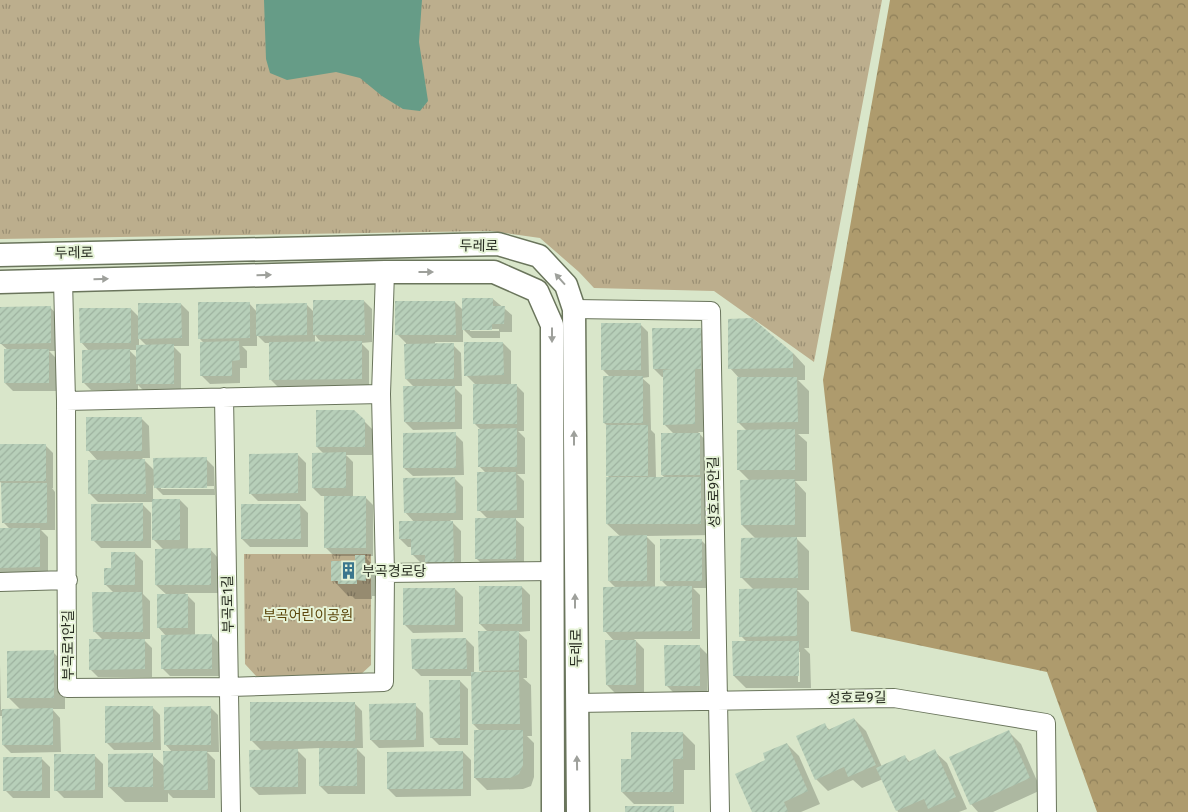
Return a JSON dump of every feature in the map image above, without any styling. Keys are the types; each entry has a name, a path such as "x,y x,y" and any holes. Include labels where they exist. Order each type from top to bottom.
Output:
{"street":[{"name":"두레로","path":"0,255 498,244 539,256 566,285 574,309 578,812"},
{"name":"두레로","path":"0,282 385,272 494,272 537,291 552,325 553,812"},
{"name":"부곡로1안길","path":"63,280 68,580 67,688 229,686 384,682 385,573 381,394 385,272"},
{"name":"성호로9안길","path":"574,309 711,311 720,812"},
{"path":"66,401 381,394"},
{"name":"부곡로1길","path":"224,397 231,812"},
{"path":"385,573 552,571"},
{"path":"0,582 68,580"},
{"name":"성호로9길","path":"576,703 894,698 1046,723 1047,812"}],"green space":[{"path":"0,0 882,0 814,362 714,291 594,288 579,272 540,238 491,231 0,239"},
{"path":"890,0 1188,0 1188,812 1097,812 1047,672 851,631 823,380"},
{"name":"부곡어린이공원","path":"244,554 371,554 371,665 359,676 256,676 245,664"}],"shaded area":[{"path":"264,0 422,0 419,42 428,101 420,111 403,109 382,96 360,78 336,72 287,80 270,73 266,59"}],"building":[{"path":"462,298 493,298 493,306 505,306 504,324 492,324 492,330 462,330"},
{"path":"313,300 364,300 365,335 313,335"},
{"path":"395,301 455,301 456,335 395,335"},
{"path":"198,302 250,302 250,338 198,339"},
{"path":"138,303 181,303 182,338 138,339"},
{"path":"307,303 307,335 256,336 256,304"},
{"path":"51,306 51,343 0,344 0,307"},
{"path":"79,308 131,308 131,343 80,343"},
{"path":"752,318 793,353 793,368 728,369 728,319"},
{"path":"601,323 641,323 641,370 601,370"},
{"path":"652,328 701,328 701,369 695,369 695,424 663,425 663,370 673,369 653,369"},
{"path":"239,341 240,360 232,361 232,376 200,376 200,342"},
{"path":"362,341 362,379 269,380 269,342"},
{"path":"464,342 503,342 504,375 464,376"},
{"path":"454,343 454,379 405,379 404,344"},
{"path":"174,344 174,384 136,384 136,345"},
{"path":"4,349 49,349 49,383 4,383"},
{"path":"130,349 130,383 82,383 82,350"},
{"path":"603,376 643,376 643,423 603,423"},
{"path":"737,377 797,377 798,422 737,423"},
{"path":"473,384 517,384 517,424 473,424"},
{"path":"403,386 455,386 455,422 404,422"},
{"path":"316,410 354,410 365,420 365,447 316,447"},
{"path":"86,417 142,417 142,451 86,451"},
{"path":"606,425 648,425 648,476 606,476"},
{"path":"517,428 517,467 478,467 478,429"},
{"path":"795,429 795,470 737,470 737,430"},
{"path":"456,432 456,468 403,468 403,433"},
{"path":"661,433 700,433 700,475 661,475"},
{"path":"0,444 46,444 46,481 0,481"},
{"path":"346,452 346,488 312,488 312,453"},
{"path":"298,453 298,493 249,494 249,454"},
{"path":"207,457 207,488 154,488 153,458"},
{"path":"145,459 146,494 88,494 88,460"},
{"path":"477,472 516,472 517,510 477,511"},
{"path":"455,477 456,513 404,513 403,478"},
{"path":"606,477 701,477 701,524 606,524"},
{"path":"795,479 795,525 741,525 740,480"},
{"path":"1,483 47,483 47,523 2,523"},
{"path":"324,496 366,496 366,548 324,548"},
{"path":"152,499 180,499 180,540 152,540"},
{"path":"143,503 143,541 91,541 91,504"},
{"path":"241,504 300,504 301,539 241,539"},
{"path":"475,518 516,518 516,559 475,559"},
{"path":"399,521 453,521 454,562 425,562 425,555 411,555 411,539 399,539"},
{"path":"0,528 40,528 40,567 0,568"},
{"path":"647,535 647,581 608,581 608,536"},
{"path":"797,537 798,578 740,578 741,538"},
{"path":"660,539 702,539 702,581 660,581"},
{"path":"211,548 211,585 155,585 155,549"},
{"path":"111,552 135,552 135,585 104,585 104,568 111,568"},
{"name":"부곡경로당","path":"355,555 365,555 366,581 357,580 357,584 338,584 338,581 331,581 331,561 355,561"},
{"path":"479,586 522,586 522,624 479,624"},
{"path":"692,586 692,631 603,632 603,587"},
{"path":"403,588 455,588 455,625 403,625"},
{"path":"797,588 797,636 739,637 739,589"},
{"path":"92,592 142,592 143,632 93,632"},
{"path":"157,594 188,594 188,628 157,628"},
{"path":"478,631 519,631 519,670 479,671"},
{"path":"212,634 212,669 161,669 161,635"},
{"path":"466,638 467,669 412,669 411,639"},
{"path":"89,639 145,639 145,669 89,670"},
{"path":"605,640 636,640 636,685 606,685"},
{"path":"732,641 799,641 799,676 733,676"},
{"path":"664,645 700,645 700,686 665,686"},
{"path":"54,650 54,698 7,698 7,651"},
{"path":"471,672 519,672 520,724 472,724"},
{"path":"429,680 460,680 460,738 430,738"},
{"path":"250,702 355,702 355,741 250,741"},
{"path":"416,703 416,740 370,740 369,704"},
{"path":"105,706 153,706 153,742 105,743"},
{"path":"211,706 211,745 164,745 164,707"},
{"path":"53,708 53,745 2,745 2,709"},
{"path":"854,718 876,765 848,777 844,767 815,780 796,736 825,723 828,730"},
{"path":"474,730 523,730 523,765 519,774 510,778 474,778"},
{"path":"1009,730 1030,778 970,805 949,757"},
{"path":"631,732 683,732 683,759 673,759 673,792 621,792 621,759 631,759"},
{"path":"787,743 808,791 784,802 788,811 786,812 752,812 735,774 765,760 763,753"},
{"path":"319,748 357,748 357,786 319,786"},
{"path":"298,749 298,787 250,787 249,750"},
{"path":"935,749 956,797 928,809 924,799 896,811 876,768 905,755 908,762"},
{"path":"163,751 207,751 208,790 164,790"},
{"path":"463,751 463,789 387,789 387,752"},
{"path":"153,753 153,787 108,787 108,754"},
{"path":"54,754 95,754 95,790 54,791"},
{"path":"3,757 42,757 42,791 3,791"},
{"path":"625,806 674,806 674,812 625,812"}],"place":[{"name":"부곡경로당","path":"348,571"}]}
